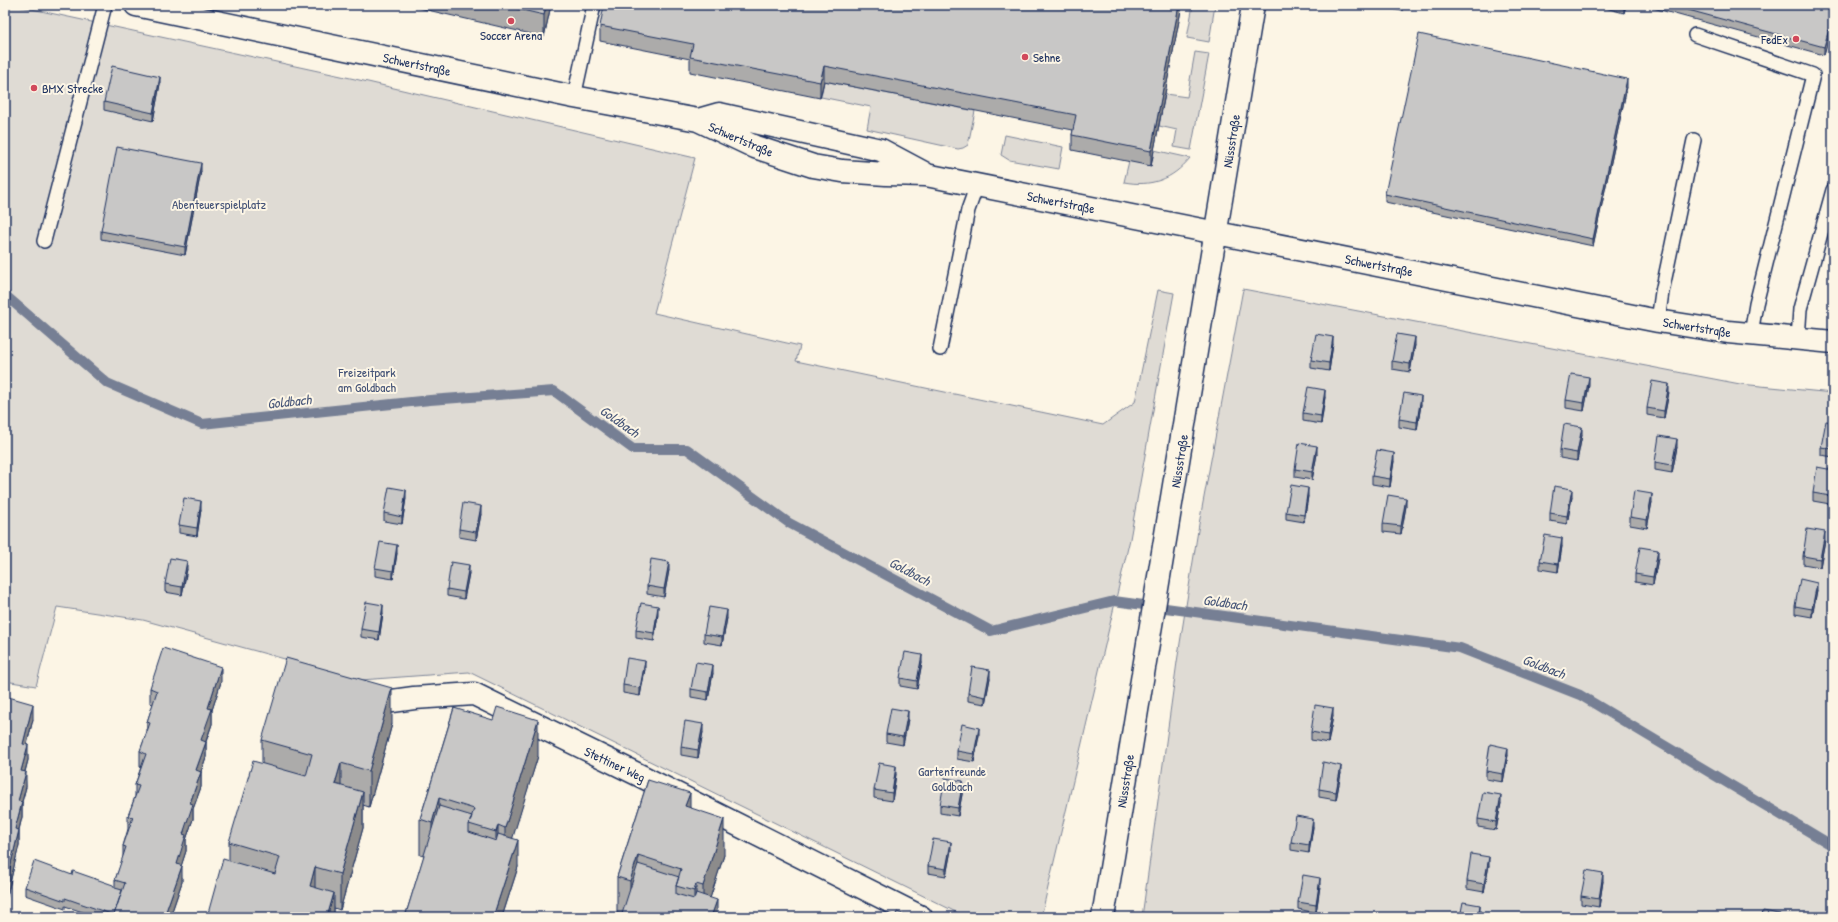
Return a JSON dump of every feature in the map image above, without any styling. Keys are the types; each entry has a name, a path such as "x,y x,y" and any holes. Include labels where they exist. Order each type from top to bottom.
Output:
{"street":[{"name":"Schwertstraße","path":"136,5 574,97 698,120 755,147 813,166 842,171 926,175 1658,321 1751,334 1833,342"},
{"name":"Nüssstraße","path":"1103,917 1253,5"},
{"name":"Schwertstraße","path":"698,120 719,114 847,141 881,150 926,175"},
{"name":"Stettiner Weg","path":"385,702 414,698 474,694 642,776 921,917"}],"lane":[{"path":"44,241 105,5"},
{"path":"574,97 594,5"},
{"path":"1695,35 1813,75 1756,304 1751,334"},
{"path":"1658,321 1662,292 1694,140"},
{"path":"940,349 968,210 977,185"},
{"path":"1798,339 1800,308 1833,190"}],"green space":[{"name":"Freizeitpark am Goldbach","path":"5,5 13,5 355,79 695,158 654,313 800,346 796,361 1103,425 1135,402 1158,290 1174,293 1130,539 1041,917 966,917 469,672 361,680 143,620 57,607 36,686 5,681"},
{"path":"1193,5 1215,5 1209,42 1187,38"},
{"path":"1195,52 1209,54 1191,150 1174,147 1177,130 1159,126 1165,94 1187,97"},
{"path":"824,81 975,111 968,145 958,149 867,129 871,107 821,97"},
{"path":"1005,135 1063,147 1059,169 1009,160 1001,155"},
{"path":"1154,150 1190,158 1176,172 1160,180 1143,183 1124,182 1129,161"},
{"path":"1243,289 1740,384 1833,393 1833,917 1142,917 1177,662 1199,524"}],"building":[{"path":"500,5 546,5 544,15"},
{"path":"604,5 1179,5 1151,151 1072,135 1076,115 824,66 820,82 690,57 693,44 600,26"},
{"name":"FedEx","path":"1670,5 1833,5 1833,14 1824,47"},
{"path":"1419,34 1627,79 1593,239 1385,194"},
{"path":"112,66 160,77 153,113 104,102"},
{"path":"117,147 201,163 185,247 101,231"},
{"path":"1316,334 1333,337 1329,363 1311,360"},
{"path":"1397,334 1415,337 1410,364 1392,361"},
{"path":"1571,374 1589,377 1584,403 1566,400"},
{"path":"1652,381 1669,384 1664,411 1647,408"},
{"path":"1308,387 1325,390 1321,416 1303,413"},
{"path":"1404,393 1421,396 1417,422 1399,419"},
{"path":"1826,421 1833,422 1833,449 1821,447"},
{"path":"1564,424 1582,427 1577,453 1560,450"},
{"path":"1659,436 1677,439 1672,465 1655,462"},
{"path":"1299,443 1317,446 1312,472 1295,469"},
{"path":"1377,450 1394,453 1390,479 1372,476"},
{"path":"1817,467 1833,470 1833,481 1830,496 1813,493"},
{"path":"1291,485 1308,488 1304,515 1286,512"},
{"path":"1554,486 1572,489 1567,516 1550,513"},
{"path":"389,487 406,490 402,517 384,513"},
{"path":"1634,491 1652,494 1647,520 1630,517"},
{"path":"1388,495 1406,498 1401,526 1383,524"},
{"path":"184,498 201,501 197,528 179,525"},
{"path":"463,503 481,506 476,532 459,529"},
{"path":"1807,529 1825,532 1820,559 1803,556"},
{"path":"1545,535 1562,538 1558,564 1540,561"},
{"path":"380,542 397,545 393,571 375,568"},
{"path":"1640,547 1658,550 1653,577 1635,574"},
{"path":"170,558 187,561 182,587 165,584"},
{"path":"651,559 669,562 664,589 647,586"},
{"path":"451,562 469,565 464,592 447,589"},
{"path":"1800,579 1817,583 1812,609 1795,606"},
{"path":"366,602 383,605 379,632 361,629"},
{"path":"641,603 658,606 654,633 636,630"},
{"path":"709,607 727,610 722,637 704,634"},
{"path":"163,648 221,667 208,708 212,709 201,740 206,742 196,770 201,772 190,803 193,804 183,834 186,835 177,864 182,866 164,917 113,917 125,883 115,880 126,847 123,846 133,817 128,816 139,786 135,785 146,754 140,751 150,723 147,722 157,691 150,688"},
{"path":"905,652 922,655 917,681 900,678"},
{"path":"286,658 392,688 369,771 341,763 335,784 363,792 340,874 315,867 310,886 334,893 327,917 207,917 223,859 275,874 280,857 229,842 253,761 306,776 312,754 262,740"},
{"path":"627,658 645,661 640,688 623,685"},
{"path":"696,662 713,665 708,692 691,689"},
{"path":"972,667 990,670 985,697 968,693"},
{"path":"5,696 33,704 23,744 28,745 21,771 26,772 18,801 22,802 15,829 19,830 6,884 5,884"},
{"path":"1315,705 1333,708 1328,735 1311,732"},
{"path":"497,707 538,720 505,828 498,825 496,832 469,824 474,809 439,798 432,823 420,819 454,708 493,720"},
{"path":"891,708 908,711 903,737 886,734"},
{"path":"685,721 703,724 698,750 681,747"},
{"path":"962,724 979,728 974,754 957,751"},
{"path":"1490,744 1508,748 1503,774 1486,771"},
{"path":"1323,762 1341,766 1336,792 1319,789"},
{"path":"879,763 896,766 892,793 874,790"},
{"path":"945,778 963,781 958,808 940,805"},
{"path":"648,780 690,793 685,806 724,819 703,886 696,884 694,891 676,886 681,869 638,855 630,881 617,877"},
{"path":"1483,792 1501,795 1496,822 1478,819"},
{"path":"439,806 472,816 469,824 469,832 496,841 498,834 518,840 493,917 405,917"},
{"path":"1296,816 1313,819 1309,845 1291,842"},
{"path":"933,839 951,842 946,869 928,866"},
{"path":"1471,854 1489,857 1484,884 1467,881"},
{"path":"34,861 72,875 73,871 113,885 115,888 122,890 114,915 65,898 65,901 25,887"},
{"path":"638,864 679,877 676,886 676,894 694,899 696,893 717,900 711,917 621,917"},
{"path":"1586,870 1603,873 1599,899 1581,896"},
{"path":"1303,875 1320,878 1316,905 1298,902"},
{"path":"1463,902 1480,905 1478,917 1460,917"},
{"path":"1763,911 1780,914 1780,917 1762,917"},
{"path":"897,912 912,917 895,917"}],"waterway":[{"name":"Goldbach","path":"5,295 107,383 202,424 430,400 554,391 633,449 687,449 789,523 991,631 1114,601 1460,648 1580,695 1833,846"}],"place":[{"name":"Soccer Arena","path":"511,21"},
{"name":"FedEx","path":"1796,39"},
{"name":"Sehne","path":"1025,57"},
{"name":"BMX Strecke","path":"34,88"}],"park label":[{"name":"Abenteuerspielplatz","path":"219,204"},
{"name":"Gartenfreunde Goldbach","path":"952,778"}]}
